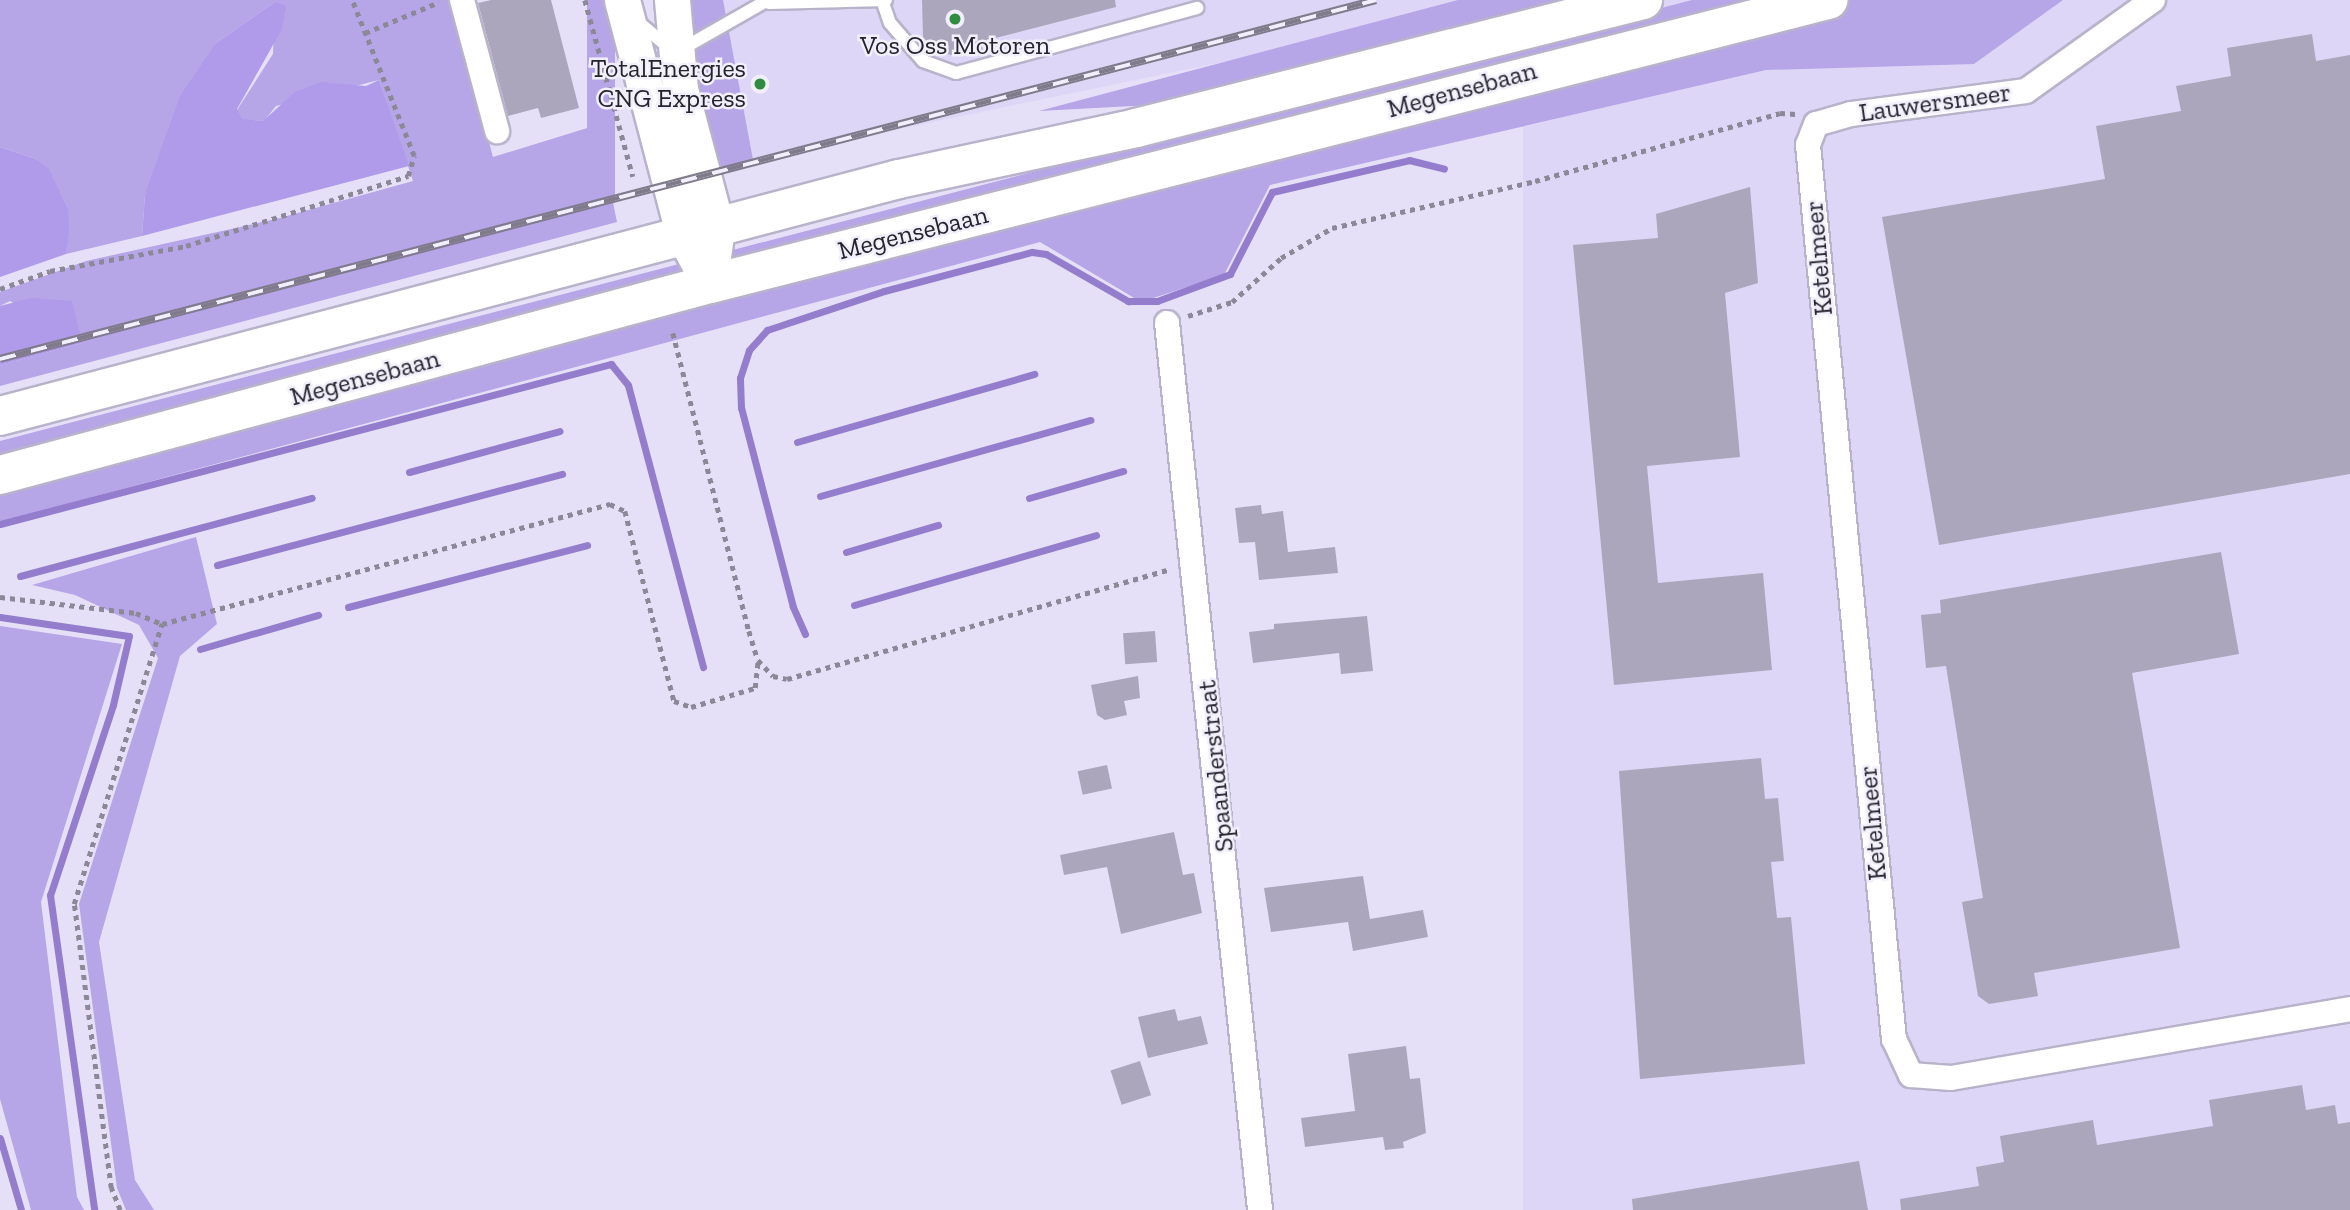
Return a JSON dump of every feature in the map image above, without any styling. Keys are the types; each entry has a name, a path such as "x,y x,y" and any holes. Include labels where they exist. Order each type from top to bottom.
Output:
{"main road":[{"path":"672,0 676,53 700,232 710,284"},
{"name":"Megensebaan","path":"0,416 700,232 1643,0"},
{"name":"Megensebaan","path":"0,475 710,284 1828,0"},
{"path":"624,6 700,232"}],"street":[{"path":"462,0 497,131"},
{"name":"Lauwersmeer","path":"1816,124 1851,114 2026,91 2153,0"},
{"name":"Ketelmeer","path":"1816,124 1810,159 1894,1039 1902,1062 1910,1075 1951,1078 2350,1009"},
{"name":"Spaanderstraat","path":"1167,323 1195,562 1260,1210"}],"lane":[{"path":"624,6 676,53 769,1 885,1 890,23 923,61 956,74 1197,8"}],"path":[{"path":"0,289 50,271 186,246 405,178 414,156 352,0"},
{"path":"365,33 444,0"},
{"path":"585,0 633,177"},
{"path":"1167,323 1232,302 1281,258 1332,228 1535,181 1780,113 1816,124"},
{"path":"0,597 136,613 162,624 610,504 625,510 674,701 691,707 755,688 758,660 673,333"},
{"path":"758,660 773,676 787,679 1195,562"},
{"path":"120,1210 111,1188 74,904 162,624"}],"shaded area":[{"path":"0,0 451,0 493,157 597,125 617,222 0,386 0,365 82,343 10,301 0,306 0,292 86,261 276,219 413,181 379,80 276,106 264,121 242,120 237,110 273,54 275,2 216,43 145,194 142,236 66,254 68,208 49,170 36,159 0,147"},
{"path":"587,0 615,0 615,203 587,203"},
{"path":"664,0 1523,0 710,168"},
{"path":"688,0 723,0 754,165 718,175 700,102"},
{"path":"1458,0 1567,0 1170,104 1039,111"},
{"path":"1523,0 2350,0 2350,1210 1523,1210"},
{"path":"1692,0 2063,0 1974,64 1766,70 1270,185 1224,275 1141,302 1040,242 0,522 0,441"},
{"path":"275,2 286,6 282,29 237,109 242,119 263,121 295,92 321,82 366,86 379,80 409,166 142,236 145,194 180,96 216,43"},
{"path":"0,147 36,159 49,169 68,208 69,231 66,254 0,277"},
{"path":"31,298 72,301 82,343 0,365 0,306"},
{"path":"196,537 217,624 180,656 99,942 135,1180 154,1210 126,1210 117,1188 79,904 158,658 139,625 75,595 32,585"},
{"path":"0,626 122,644 41,902 77,1197 84,1210 31,1210 0,1099"}],"building":[{"path":"491,0 551,0 579,108 541,118 538,108 508,116 478,3"},
{"path":"922,0 1115,0 1116,7 980,42 983,50 955,56 936,51 923,37"},
{"path":"2312,34 2316,61 2350,55 2350,474 1939,545 1882,217 2105,179 2096,126 2181,111 2176,86 2231,76 2227,48"},
{"path":"1750,187 1758,283 1725,293 1740,457 1647,466 1658,583 1763,573 1772,670 1614,685 1573,245 1658,238 1656,214"},
{"path":"1261,505 1262,514 1283,511 1288,552 1335,547 1338,573 1259,580 1255,542 1239,543 1235,508"},
{"path":"2221,552 2239,654 2132,673 2180,948 2034,973 2038,996 1989,1004 1978,996 1962,902 1983,898 1946,666 1926,668 1921,615 1941,613 1940,600"},
{"path":"1367,616 1373,671 1341,674 1339,653 1253,663 1249,632 1274,629 1274,624"},
{"path":"1155,631 1157,662 1125,664 1123,633"},
{"path":"1138,676 1140,698 1124,701 1127,715 1105,720 1097,715 1091,685"},
{"path":"1761,758 1765,799 1778,798 1784,861 1771,862 1777,918 1791,917 1805,1064 1640,1079 1619,771"},
{"path":"1107,765 1112,788 1083,795 1078,771"},
{"path":"1174,832 1183,875 1194,873 1202,913 1121,934 1107,867 1064,875 1060,855"},
{"path":"1363,876 1370,919 1423,910 1428,937 1353,951 1348,922 1271,932 1264,888"},
{"path":"1175,1009 1178,1021 1201,1016 1208,1044 1148,1058 1138,1017"},
{"path":"1406,1046 1410,1079 1420,1078 1426,1133 1403,1142 1404,1148 1385,1150 1383,1137 1305,1147 1301,1118 1355,1111 1348,1054"},
{"path":"1140,1061 1151,1095 1122,1105 1111,1071"},
{"path":"2302,1085 2306,1110 2335,1105 2338,1124 2350,1122 2350,1210 1901,1210 1900,1199 1979,1186 1976,1167 2004,1162 2000,1136 2093,1120 2097,1145 2213,1126 2209,1100"},
{"path":"1859,1161 1868,1210 1633,1210 1632,1199"}],"waterway":[{"path":"805,634 793,607 741,408 740,378 749,350 767,330 884,291 1032,252 1046,254 1128,301 1157,301 1230,274 1272,192 1409,160 1444,169"},
{"path":"0,524 611,364 628,385 703,667"},
{"path":"797,442 1034,374"},
{"path":"820,496 1091,420"},
{"path":"409,472 560,431"},
{"path":"1029,498 1123,471"},
{"path":"217,565 562,474"},
{"path":"20,576 312,498"},
{"path":"846,552 938,525"},
{"path":"854,605 1096,535"},
{"path":"348,607 587,545"},
{"path":"200,649 318,615"},
{"path":"0,617 129,636 113,705 50,895 94,1210"},
{"path":"0,1138 21,1210"}],"railway":[{"path":"0,359 1376,0"}],"place":[{"name":"Vos Oss Motoren","path":"955,19"},
{"name":"TotalEnergies CNG Express","path":"760,84"}]}
